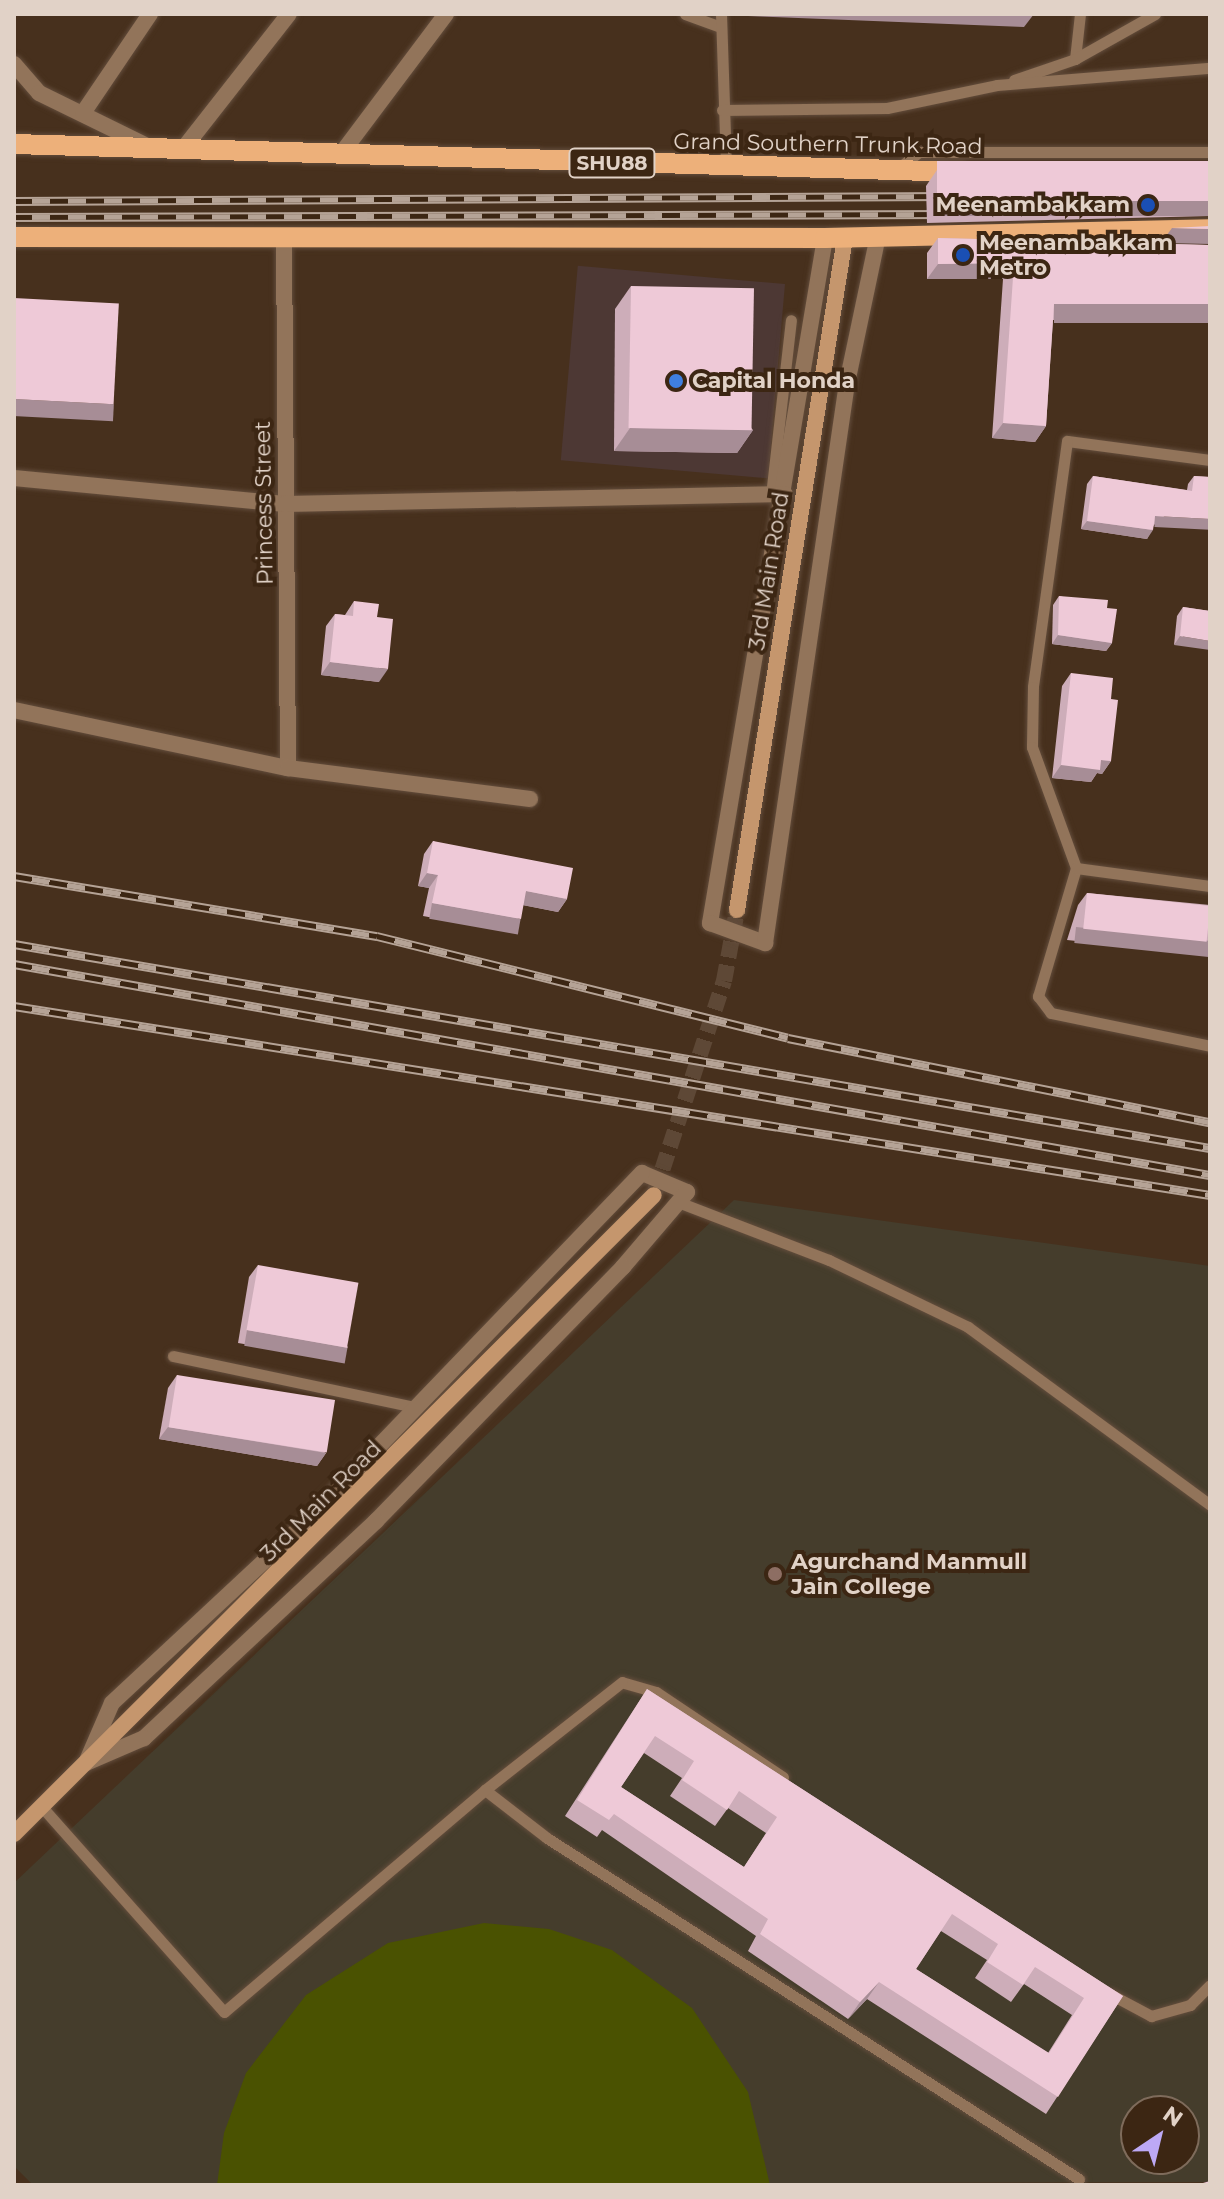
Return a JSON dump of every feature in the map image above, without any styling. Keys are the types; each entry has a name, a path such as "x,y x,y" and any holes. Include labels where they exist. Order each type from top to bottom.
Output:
{"main road":[{"name":"Grand Southern Trunk Road","path":"14,144 187,144 893,173 1210,169"},
{"path":"14,237 835,238 900,234 1210,229"}],"street":[{"path":"83,113 150,14"},
{"path":"187,144 289,14"},
{"path":"344,150 446,14"},
{"path":"14,64 39,93 145,145"},
{"path":"835,238 778,495 709,927 763,949 847,383 878,236"},
{"name":"Princess Street","path":"284,237 288,768"},
{"name":"3rd Main Road","path":"737,910 835,238"},
{"path":"14,478 285,504 778,495"},
{"path":"14,710 288,768 530,799"},
{"path":"642,1173 687,1192 498,1397 319,1575 144,1738 86,1763 112,1703 416,1407 642,1173"},
{"name":"3rd Main Road","path":"14,1834 654,1195"}],"lane":[{"path":"685,14 721,20 722,110 727,168"},
{"path":"1075,59 1080,14"},
{"path":"722,110 887,108 997,85 1075,59 1155,14"},
{"path":"997,85 1210,68"},
{"path":"893,173 919,152 1210,152"},
{"path":"900,234 942,250 989,251"},
{"path":"778,495 791,320"},
{"path":"1210,460 1067,441 1033,687 1032,747 1076,868 1038,996 1051,1013 1210,1046"},
{"path":"1076,868 1210,886"},
{"path":"678,1202 829,1260 968,1327 1210,1505"},
{"path":"173,1356 416,1407"},
{"path":"42,1807 224,2012 485,1790 622,1682 656,1692 795,1785"},
{"path":"485,1790 547,1838 1079,2179"},
{"path":"1099,1985 1151,2016 1190,2005 1210,1985"}],"shaded area":[{"path":"578,266 785,284 768,478 561,460"},
{"name":"Agurchand Manmull Jain College","path":"734,1200 1210,1266 1210,2182 33,2185 14,2166 14,1883"}],"green space":[{"path":"484,1923 549,1929 612,1950 692,2008 748,2092 770,2185 217,2185 224,2133 246,2073 306,1995 388,1943"}],"building":[{"path":"937,161 1210,161 1210,201 937,201"},
{"path":"1210,226 1210,229 1172,228"},
{"path":"938,238 1210,245 1210,304 1054,304 1046,426 1003,423 1014,263 938,264"},
{"name":"Capital Honda","path":"631,286 754,288 752,430 629,428"},
{"path":"14,298 119,303 114,404 14,399"},
{"path":"1093,476 1192,491 1194,476 1210,477 1210,519 1155,516 1153,530 1087,521"},
{"path":"1059,596 1108,600 1107,608 1117,609 1112,643 1058,635"},
{"path":"354,601 379,604 377,617 393,619 388,669 330,662 335,614 353,616"},
{"path":"1183,607 1210,611 1210,641 1180,636"},
{"path":"1071,673 1113,678 1111,699 1118,700 1111,761 1101,760 1100,770 1061,765"},
{"path":"433,841 573,868 567,899 526,891 521,919 432,903 438,875 427,873"},
{"path":"1087,893 1210,906 1207,942 1083,929"},
{"path":"258,1265 358,1283 347,1348 247,1330"},
{"path":"177,1375 335,1400 327,1452 169,1427"},
{"path":"647,1689 1123,1996 1058,2097 879,1982 860,2002 760,1934 768,1919 614,1814 609,1820 577,1800","holes":["655,1736 694,1761 682,1780 727,1810 739,1791 777,1817 744,1867 621,1787","952,1914 998,1944 987,1962 1023,1985 1035,1967 1084,1998 1049,2053 916,1969"]}],"tunnel":[{"path":"655,1192 724,981 737,910"}],"railway":[{"path":"14,201 950,196"},
{"path":"14,217 950,214"},
{"path":"14,876 377,936 788,1038 1210,1122"},
{"path":"14,944 1210,1148"},
{"path":"14,964 1210,1175"},
{"path":"14,1006 1210,1195"}],"place":[{"name":"Meenambakkam","path":"1148,205"},
{"name":"Meenambakkam Metro","path":"963,255"},
{"name":"Capital Honda","path":"676,381"},
{"name":"Agurchand Manmull Jain College","path":"775,1574"}]}
